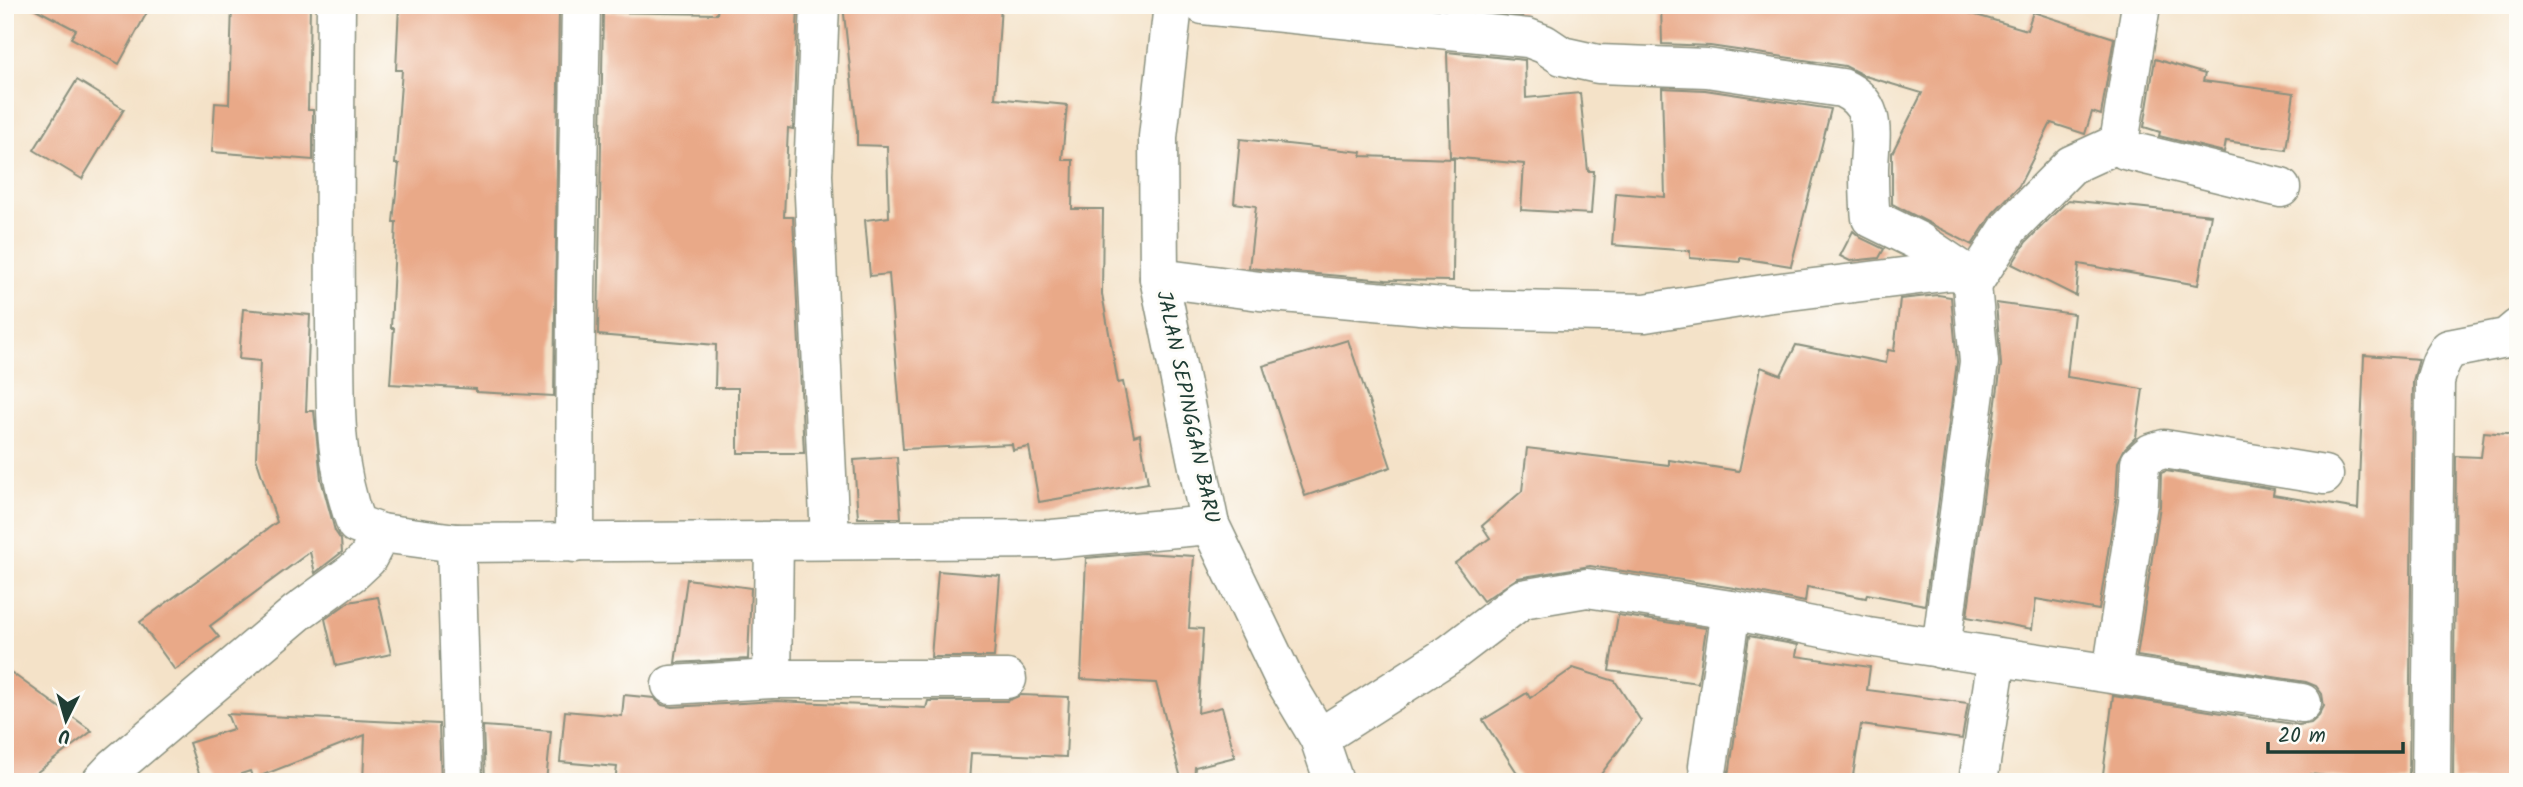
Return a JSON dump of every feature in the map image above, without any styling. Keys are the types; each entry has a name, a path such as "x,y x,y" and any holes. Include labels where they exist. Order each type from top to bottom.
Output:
{"street":[{"path":"336,5 336,437 346,498 356,524 381,533 456,543 1052,539 1210,526"},
{"path":"575,543 581,5"},
{"path":"820,5 813,176 830,540"},
{"name":"JALAN SEPINGGAN BARU","path":"1173,5 1158,137 1159,278 1210,526 1285,681 1319,738 1334,782"},
{"path":"1203,5 1528,38 1544,44 1562,56 1598,64 1707,68 1842,88 1854,94 1864,106 1872,128 1869,170 1871,218 1918,241 1969,279"},
{"path":"2141,5 2119,143 2125,150 2281,188"},
{"path":"1941,649 1979,362 1969,279 2009,228 2071,165 2119,143"},
{"path":"1159,278 1260,291 1466,309 1645,313 1765,294 1951,271 1969,279"},
{"path":"2431,782 2435,381 2441,362 2449,349 2506,338 2518,328"},
{"path":"2112,673 2138,503 2140,463 2151,453 2164,449 2324,475"},
{"path":"101,782 115,767 298,611 367,559 381,533"},
{"path":"772,679 774,541"},
{"path":"456,543 463,782"},
{"path":"1319,738 1450,654 1522,599 1587,588 1731,610 1941,649 2302,703"},
{"path":"1708,766 1731,610"},
{"path":"1978,782 1997,657"},
{"path":"670,685 772,679 1007,679"}],"building":[{"path":"28,5 151,5 119,64 71,38 76,30"},
{"path":"232,5 310,5 308,110 313,110 313,160 212,152 215,103 229,104"},
{"path":"399,5 559,5 554,396 390,384 396,222 393,222 399,164 395,164 402,70 396,70"},
{"path":"718,5 798,5 793,129 788,128 784,217 793,217 804,453 738,453 738,388 715,388 716,345 598,335 603,12 717,14"},
{"path":"843,5 1001,5 995,98 1067,105 1062,160 1073,160 1072,209 1103,209 1102,294 1118,383 1123,382 1134,436 1140,434 1148,483 1039,502 1029,447 1013,450 1012,444 903,449 889,274 870,276 865,220 889,217 887,146 857,145"},
{"path":"1445,5 1523,5 1523,16 1445,8"},
{"path":"1661,5 1942,5 2027,30 2033,12 2114,38 2101,115 2092,112 2085,134 2051,123 2019,186 1993,213 1972,245 1892,204 1892,153 1922,93 1865,76 1845,66 1710,46 1662,44"},
{"path":"1447,52 1525,60 1526,98 1580,93 1588,171 1594,171 1591,214 1521,210 1524,164 1450,157"},
{"path":"2155,59 2205,74 2203,81 2294,93 2286,150 2226,141 2224,152 2159,136 2160,132 2144,127"},
{"path":"77,80 124,109 82,179 34,150"},
{"path":"1662,88 1705,90 1831,109 1791,266 1740,258 1740,262 1690,258 1690,251 1612,245 1616,193 1665,197"},
{"path":"1240,139 1362,152 1361,156 1454,159 1453,281 1386,280 1249,268 1256,206 1234,203"},
{"path":"2068,200 2211,215 2198,285 2079,264 2076,296 2012,264 2026,242"},
{"path":"1853,231 1884,249 1879,258 1850,261 1840,256"},
{"path":"1938,295 1951,297 1957,362 1925,605 1867,594 1866,598 1807,587 1805,602 1590,566 1518,578 1483,601 1455,563 1490,538 1482,526 1522,491 1527,448 1669,465 1669,460 1739,471 1761,367 1781,375 1796,345 1886,363 1888,350 1894,351 1900,299"},
{"path":"1996,303 2074,314 2067,377 2143,389 2136,437 2125,448 2118,462 2116,501 2099,610 2036,599 2032,629 1967,617 2001,365"},
{"path":"243,309 310,315 306,411 314,411 321,479 335,531 341,540 342,552 315,573 310,552 210,626 219,637 175,670 140,622 277,522 256,458 260,361 239,359"},
{"path":"1348,340 1391,467 1305,496 1263,366"},
{"path":"2364,355 2419,359 2413,381 2409,782 2376,782 2311,774 2310,782 2102,782 2113,696 2299,725 2311,723 2319,716 2324,706 2322,694 2316,686 2306,682 2137,656 2160,506 2161,473 2166,471 2274,489 2273,495 2358,509"},
{"path":"2484,432 2518,435 2516,782 2453,782 2456,456 2481,457"},
{"path":"897,457 901,518 858,518 854,460"},
{"path":"1143,553 1194,556 1189,628 1203,629 1198,713 1222,707 1235,757 1195,767 1194,782 1182,782 1156,683 1081,679 1086,558"},
{"path":"938,571 1000,576 994,657 931,657"},
{"path":"687,579 751,588 748,659 675,663"},
{"path":"378,597 391,654 336,666 325,619 349,602"},
{"path":"1618,615 1706,628 1698,683 1609,671"},
{"path":"1749,636 1798,645 1796,656 1870,667 1867,690 1968,703 1962,739 1861,725 1852,782 1722,782 1730,769"},
{"path":"5,668 92,731 24,782 5,782"},
{"path":"1573,668 1615,681 1641,721 1595,782 1523,782 1483,720 1527,693 1530,698"},
{"path":"624,695 654,698 662,705 672,707 777,701 926,708 928,701 1007,701 1021,695 1069,697 1066,757 971,753 969,782 728,782 677,779 677,782 615,782 617,767 560,762 565,711 622,716"},
{"path":"227,714 439,724 441,782 363,782 365,735 253,779 250,771 217,782 202,782 189,743 233,729"},
{"path":"483,726 551,731 546,782 485,782"}]}
